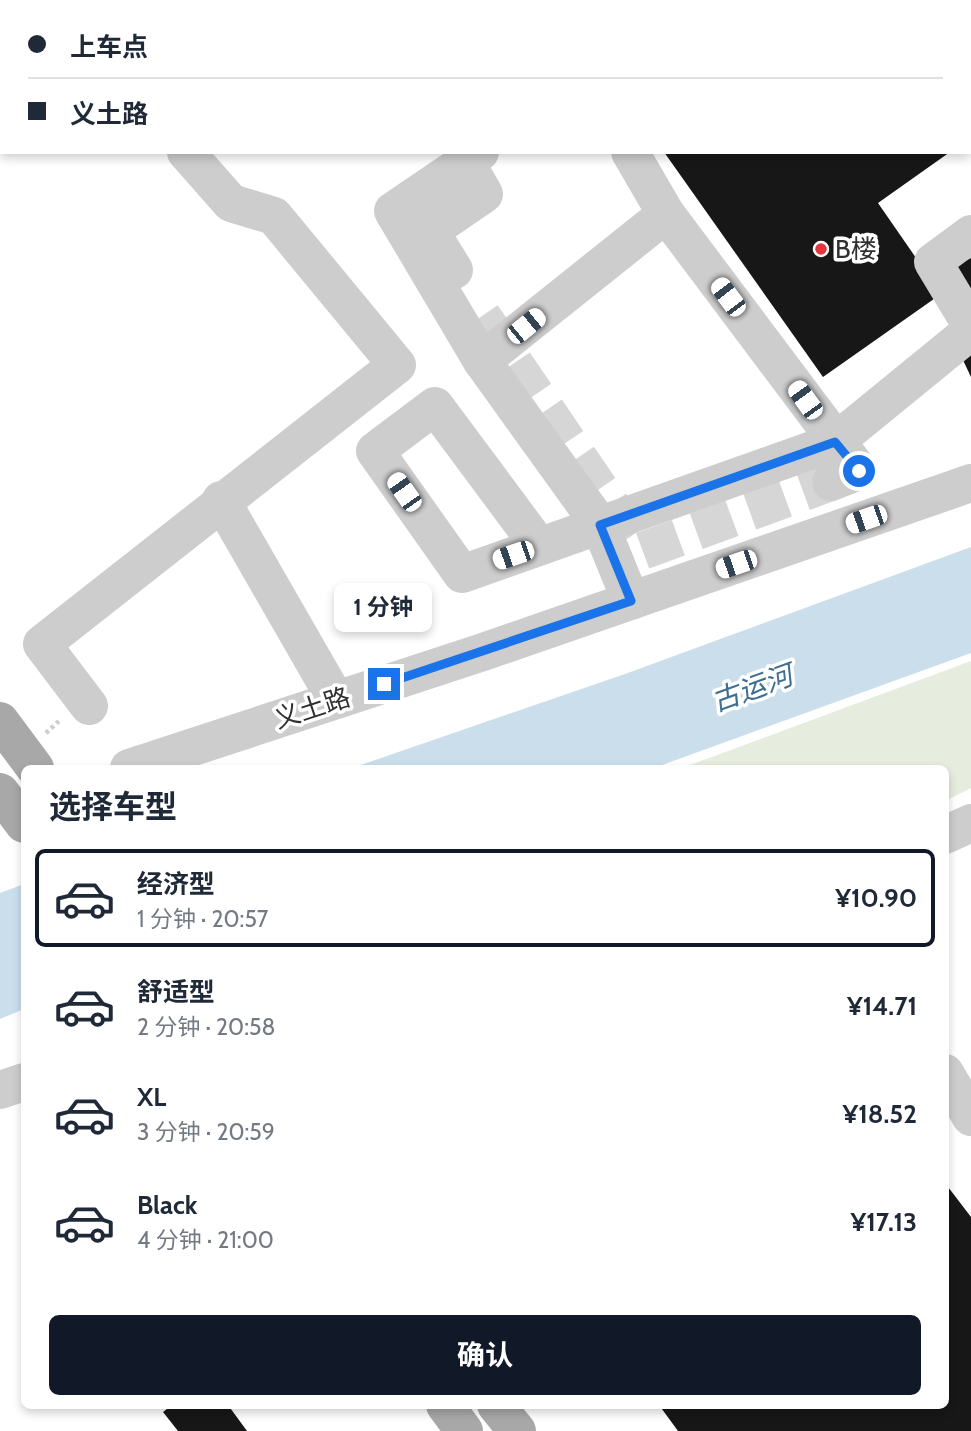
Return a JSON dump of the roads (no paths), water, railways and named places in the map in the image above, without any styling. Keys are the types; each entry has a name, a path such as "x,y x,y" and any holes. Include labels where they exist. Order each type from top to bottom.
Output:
{"main road":[{"path":"0,722 33,765"},
{"path":"0,792 21,820"},
{"path":"448,1409 464,1431"},
{"path":"499,1409 517,1431"}],"street":[{"path":"89,706 42,644 221,500 397,365 274,216 231,203 188,154"},
{"path":"631,154 666,214 859,471 831,482"},
{"path":"482,316 430,231 484,194 472,157 393,211 482,361 600,525 631,601"},
{"path":"482,361 666,214"},
{"path":"971,233 933,262 971,325"},
{"path":"539,546 835,442 971,331"},
{"name":"义土路","path":"138,765 631,601 971,483"},
{"path":"221,500 336,700"},
{"path":"949,833 971,823"},
{"path":"0,1090 21,1083"}],"water":[{"name":"古运河","path":"971,547 971,653 662,765 361,765 625,674"},
{"path":"21,885 21,1010 0,1019 0,893"}],"tunnel":[{"path":"482,316 642,551 831,482"}],"place":[{"name":"B楼","path":"821,249"}]}
